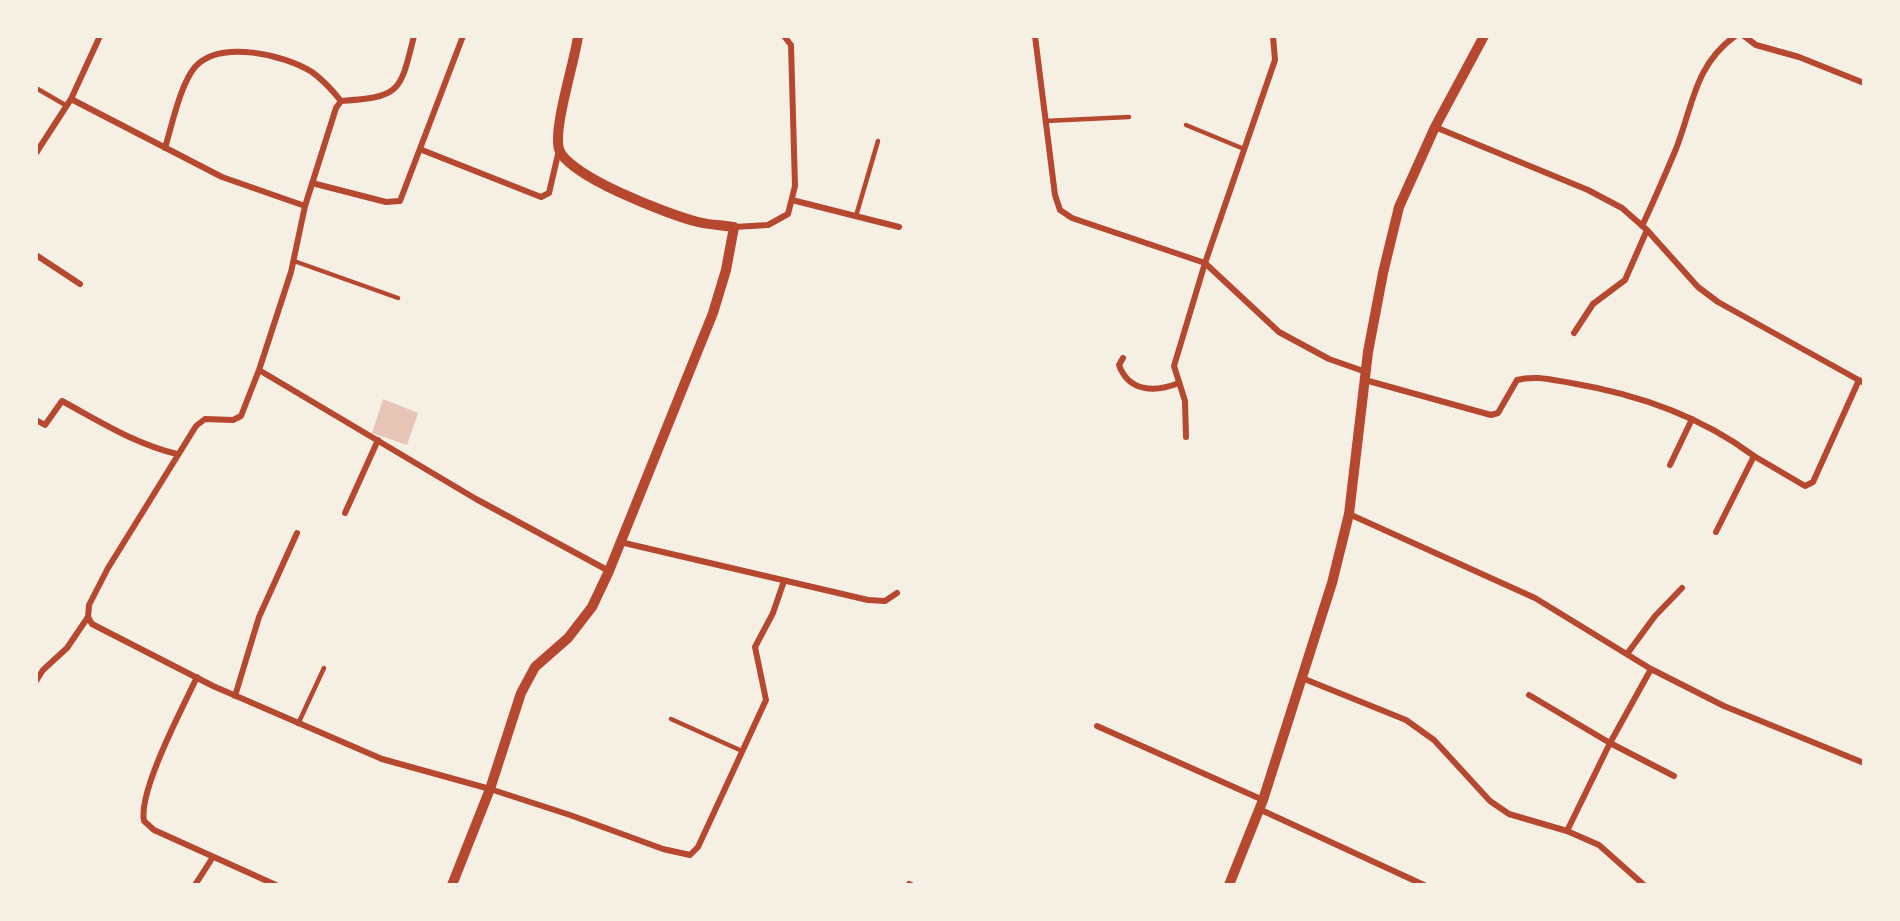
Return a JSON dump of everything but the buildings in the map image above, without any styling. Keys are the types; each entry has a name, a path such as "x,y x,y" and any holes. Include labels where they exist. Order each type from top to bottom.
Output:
{"street":[{"path":"36,153 69,102 100,36"},
{"path":"36,681 43,670 67,648 88,617 89,605 108,568 196,426 205,419 232,420 241,416 260,370 294,261 305,206 336,108 342,101 374,99 391,92 406,69 414,36"},
{"path":"312,183 396,204 403,197 464,36"},
{"path":"422,150 541,197 549,193 578,36"},
{"path":"559,148 575,169 667,213 699,222 734,227 768,225 788,214 795,186 791,45 783,36"},
{"path":"1035,36 1054,195 1060,210 1071,218 1205,264 1279,332 1366,376 1491,415 1498,413 1516,380 1532,376 1636,396 1692,419 1735,442 1797,484 1805,486 1813,482 1861,381 1718,302 1698,287 1644,228 1622,208 1588,190 1435,127"},
{"path":"1186,437 1185,401 1174,366 1205,264 1275,60 1273,36"},
{"path":"1229,885 1261,804 1332,583 1349,514 1376,308 1393,228 1412,174 1484,36"},
{"path":"1574,333 1593,304 1625,279 1676,150 1704,66 1719,48 1735,36"},
{"path":"1744,36 1756,45 1799,57 1864,83"},
{"path":"165,148 188,77 197,65 228,52 260,53 296,64 313,73 342,101"},
{"path":"69,102 222,177 305,206"},
{"path":"792,200 899,227"},
{"path":"452,885 490,789 521,693 535,668 568,638 592,607 609,571 619,541 713,313 726,270 734,227"},
{"path":"36,255 80,284"},
{"path":"1123,358 1119,365 1122,372 1139,387 1160,390 1179,383"},
{"path":"260,370 476,499 609,571"},
{"path":"36,420 45,425 63,401 122,435 154,449 177,454"},
{"path":"1671,465 1692,419"},
{"path":"345,513 378,440"},
{"path":"1716,532 1754,456"},
{"path":"1349,514 1535,598 1651,669 1724,706 1864,763"},
{"path":"236,696 259,617 297,533"},
{"path":"619,541 878,602 891,598 897,593"},
{"path":"88,617 102,630 236,696 382,759 490,789 663,849 690,855 698,847 767,695 755,647 773,613 784,580"},
{"path":"1627,654 1655,616 1682,588"},
{"path":"36,666 43,670"},
{"path":"1567,831 1610,743 1651,669"},
{"path":"197,677 172,730 142,806 144,821 154,830 276,885"},
{"path":"1302,678 1406,720 1434,740 1490,801 1509,814 1567,831 1603,847 1644,885"},
{"path":"1529,695 1610,743 1674,776"},
{"path":"1097,726 1425,885"},
{"path":"195,885 213,857"}],"lane":[{"path":"36,88 69,102"},
{"path":"1046,121 1129,117"},
{"path":"1186,125 1244,149"},
{"path":"856,216 878,141"},
{"path":"294,261 398,298"},
{"path":"298,724 324,668"},
{"path":"671,719 742,751"}]}
